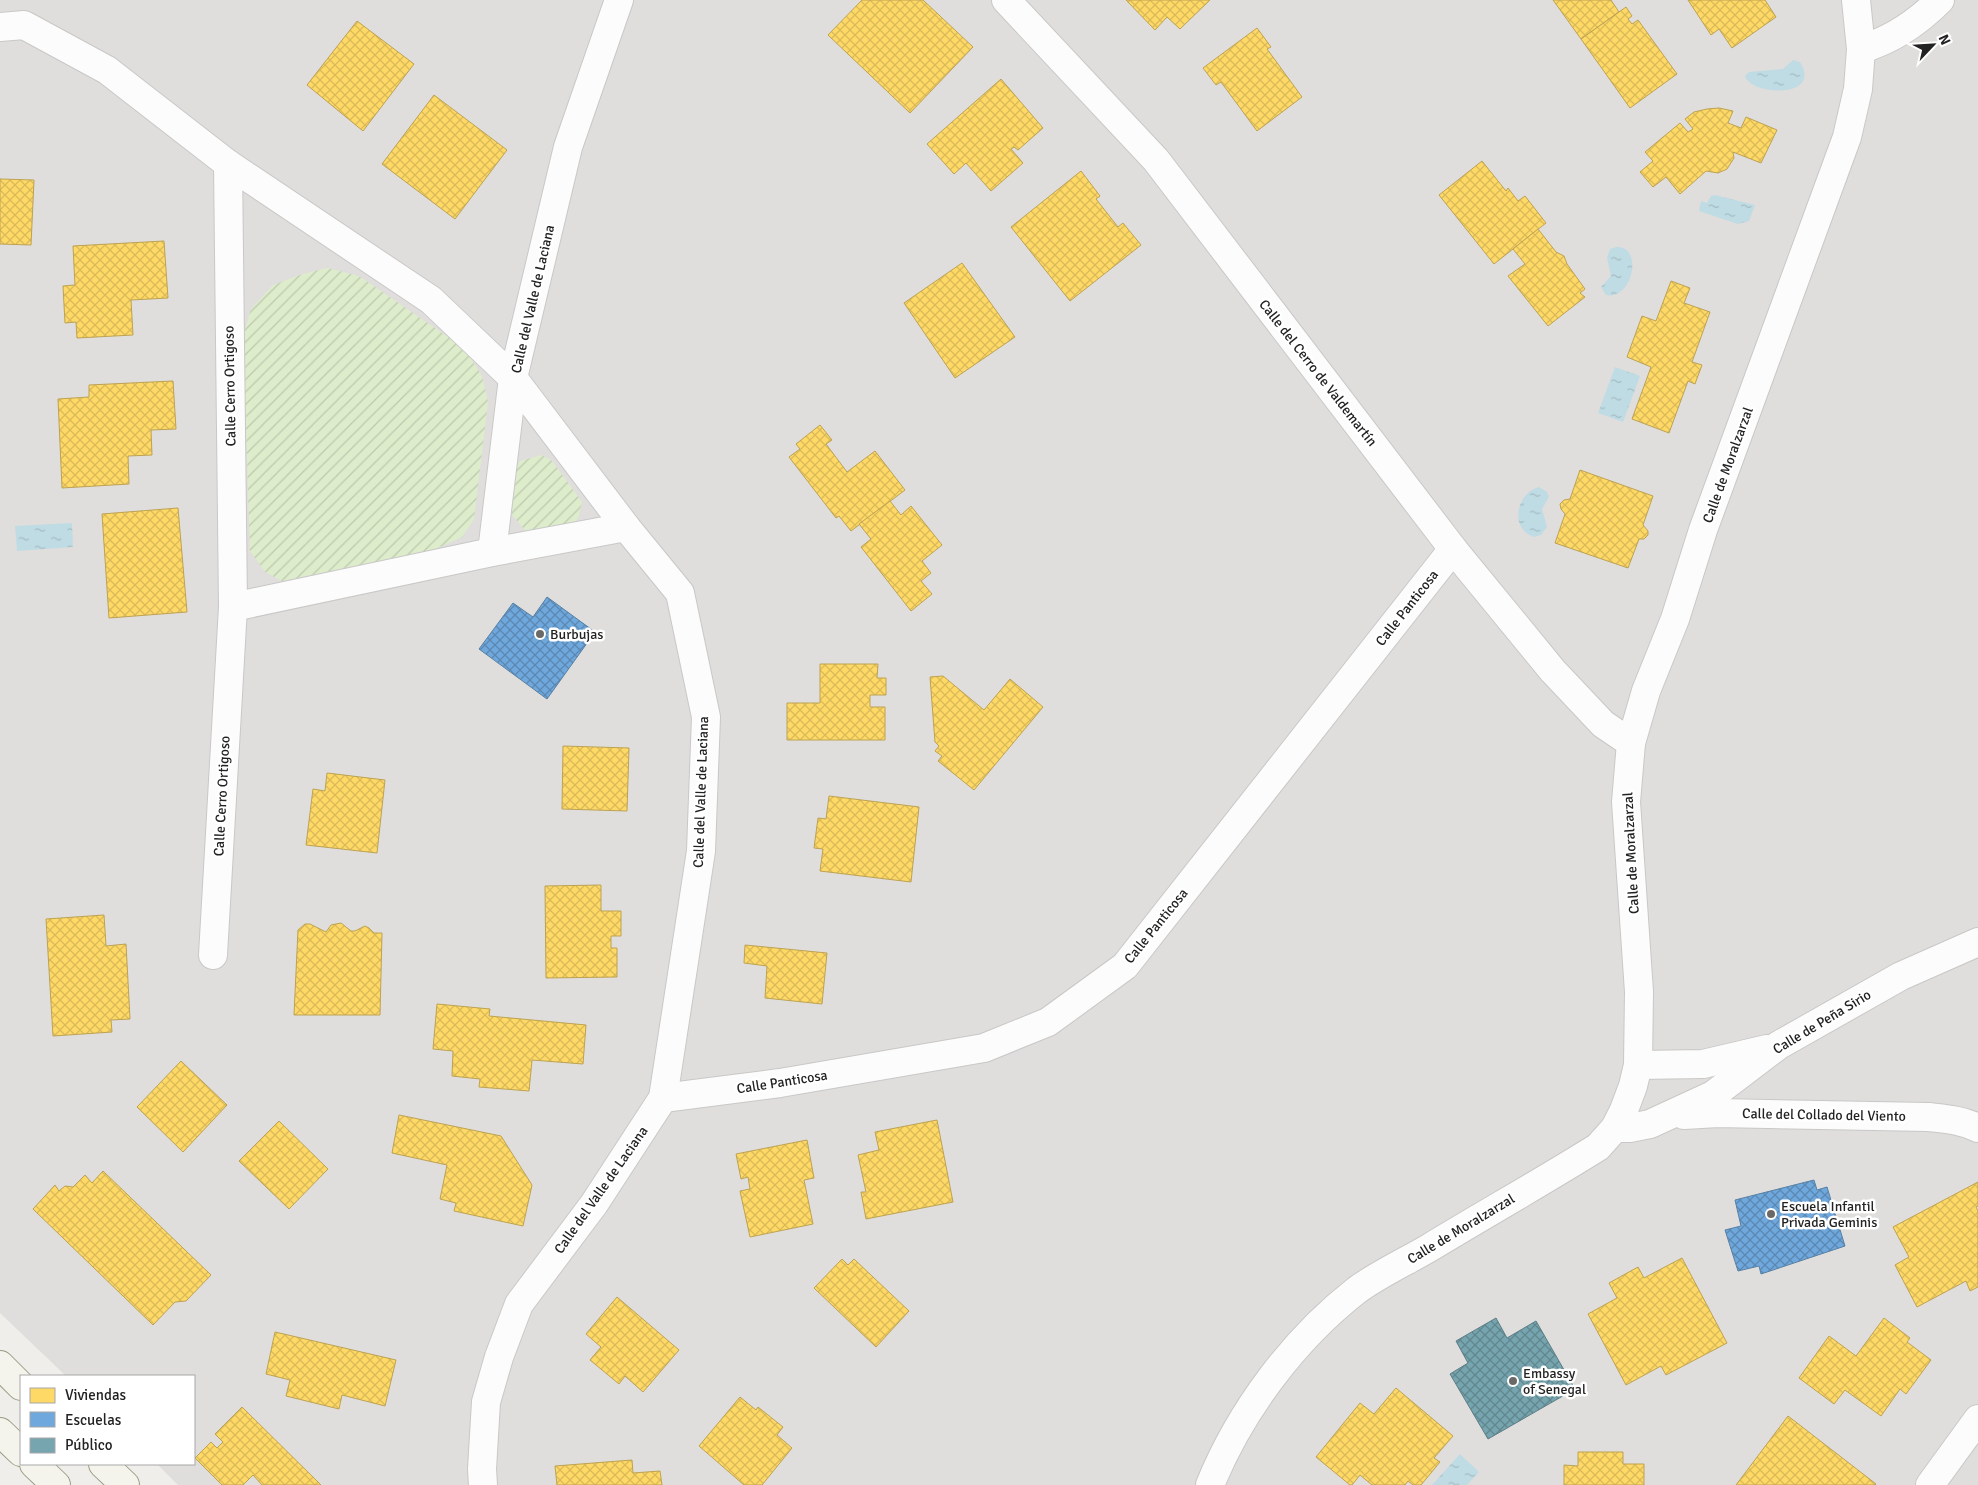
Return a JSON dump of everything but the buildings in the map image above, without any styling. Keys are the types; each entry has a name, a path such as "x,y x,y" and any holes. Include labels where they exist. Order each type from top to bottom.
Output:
{"main road":[{"path":"0,1365 20,1385"},
{"path":"0,1432 20,1451"},
{"path":"35,1465 56,1485"},
{"path":"104,1465 126,1485"}],"street":[{"name":"Calle del Valle de Laciana","path":"484,1485 482,1469 486,1402 499,1357 519,1304 594,1204 663,1098 701,851 706,717 680,593 626,527 513,378 568,147 619,0"},
{"name":"Calle del Cerro de Valdemartín","path":"1006,0 1156,160 1453,549 1553,671 1604,724 1632,742"},
{"name":"Calle de Moralzarzal","path":"1210,1485 1219,1462 1244,1416 1275,1372 1317,1327 1358,1290 1598,1147 1615,1128 1634,1086 1638,1065 1639,992 1626,802 1632,742 1646,691 1675,619 1703,530 1847,137 1858,89 1861,49 1856,0"},
{"path":"1861,49 1879,44 1901,32 1924,16 1940,0"},
{"path":"0,27 24,25 107,70 228,164 431,300 513,378 492,552"},
{"name":"Calle Cerro Ortigoso","path":"213,955 233,607 228,164"},
{"path":"233,607 492,552 626,527"},
{"name":"Calle Panticosa","path":"663,1098 780,1083 984,1048 1048,1022 1125,966 1453,549"},
{"name":"Calle de Peña Sirio","path":"1615,1128 1630,1128 1650,1124 1713,1095 1779,1045 1901,976 1978,942"},
{"path":"1638,1065 1703,1064 1779,1045"},
{"name":"Calle del Collado del Viento","path":"1668,1116 1718,1113 1928,1117 1968,1123 1978,1128"},
{"path":"1930,1485 1978,1419"}],"shaded area":[{"path":"0,0 1978,0 1978,1485 178,1485 158,1465 195,1465 195,1375 65,1375 0,1313"}],"green space":[{"path":"327,268 359,276 464,348 482,376 488,402 474,519 462,537 433,550 282,581 265,572 250,551 243,337 251,309 273,285"},
{"path":"542,455 552,461 582,502 579,516 574,524 530,536 512,515 513,472 520,461"}],"water":[{"path":"1793,60 1800,62 1804,74 1802,83 1794,88 1771,90 1750,83 1745,76 1749,72 1783,69"},
{"path":"1715,195 1755,205 1749,221 1738,224 1699,211 1701,201 1707,203 1711,196"},
{"path":"1616,247 1625,249 1630,255 1632,272 1623,290 1615,295 1606,295 1601,287 1611,276 1607,258 1610,249"},
{"path":"1615,367 1640,376 1623,422 1598,413"},
{"path":"1539,487 1547,492 1549,497 1542,509 1547,527 1541,535 1534,537 1526,533 1521,527 1519,511 1525,496"},
{"path":"72,523 73,547 17,551 15,526"},
{"path":"1460,1454 1479,1472 1467,1485 1432,1485"}],"place":[{"name":"Burbujas","path":"540,634"},
{"name":"Escuela Infantil Privada Geminis","path":"1771,1214"},
{"name":"Embassy of Senegal","path":"1513,1381"}]}
